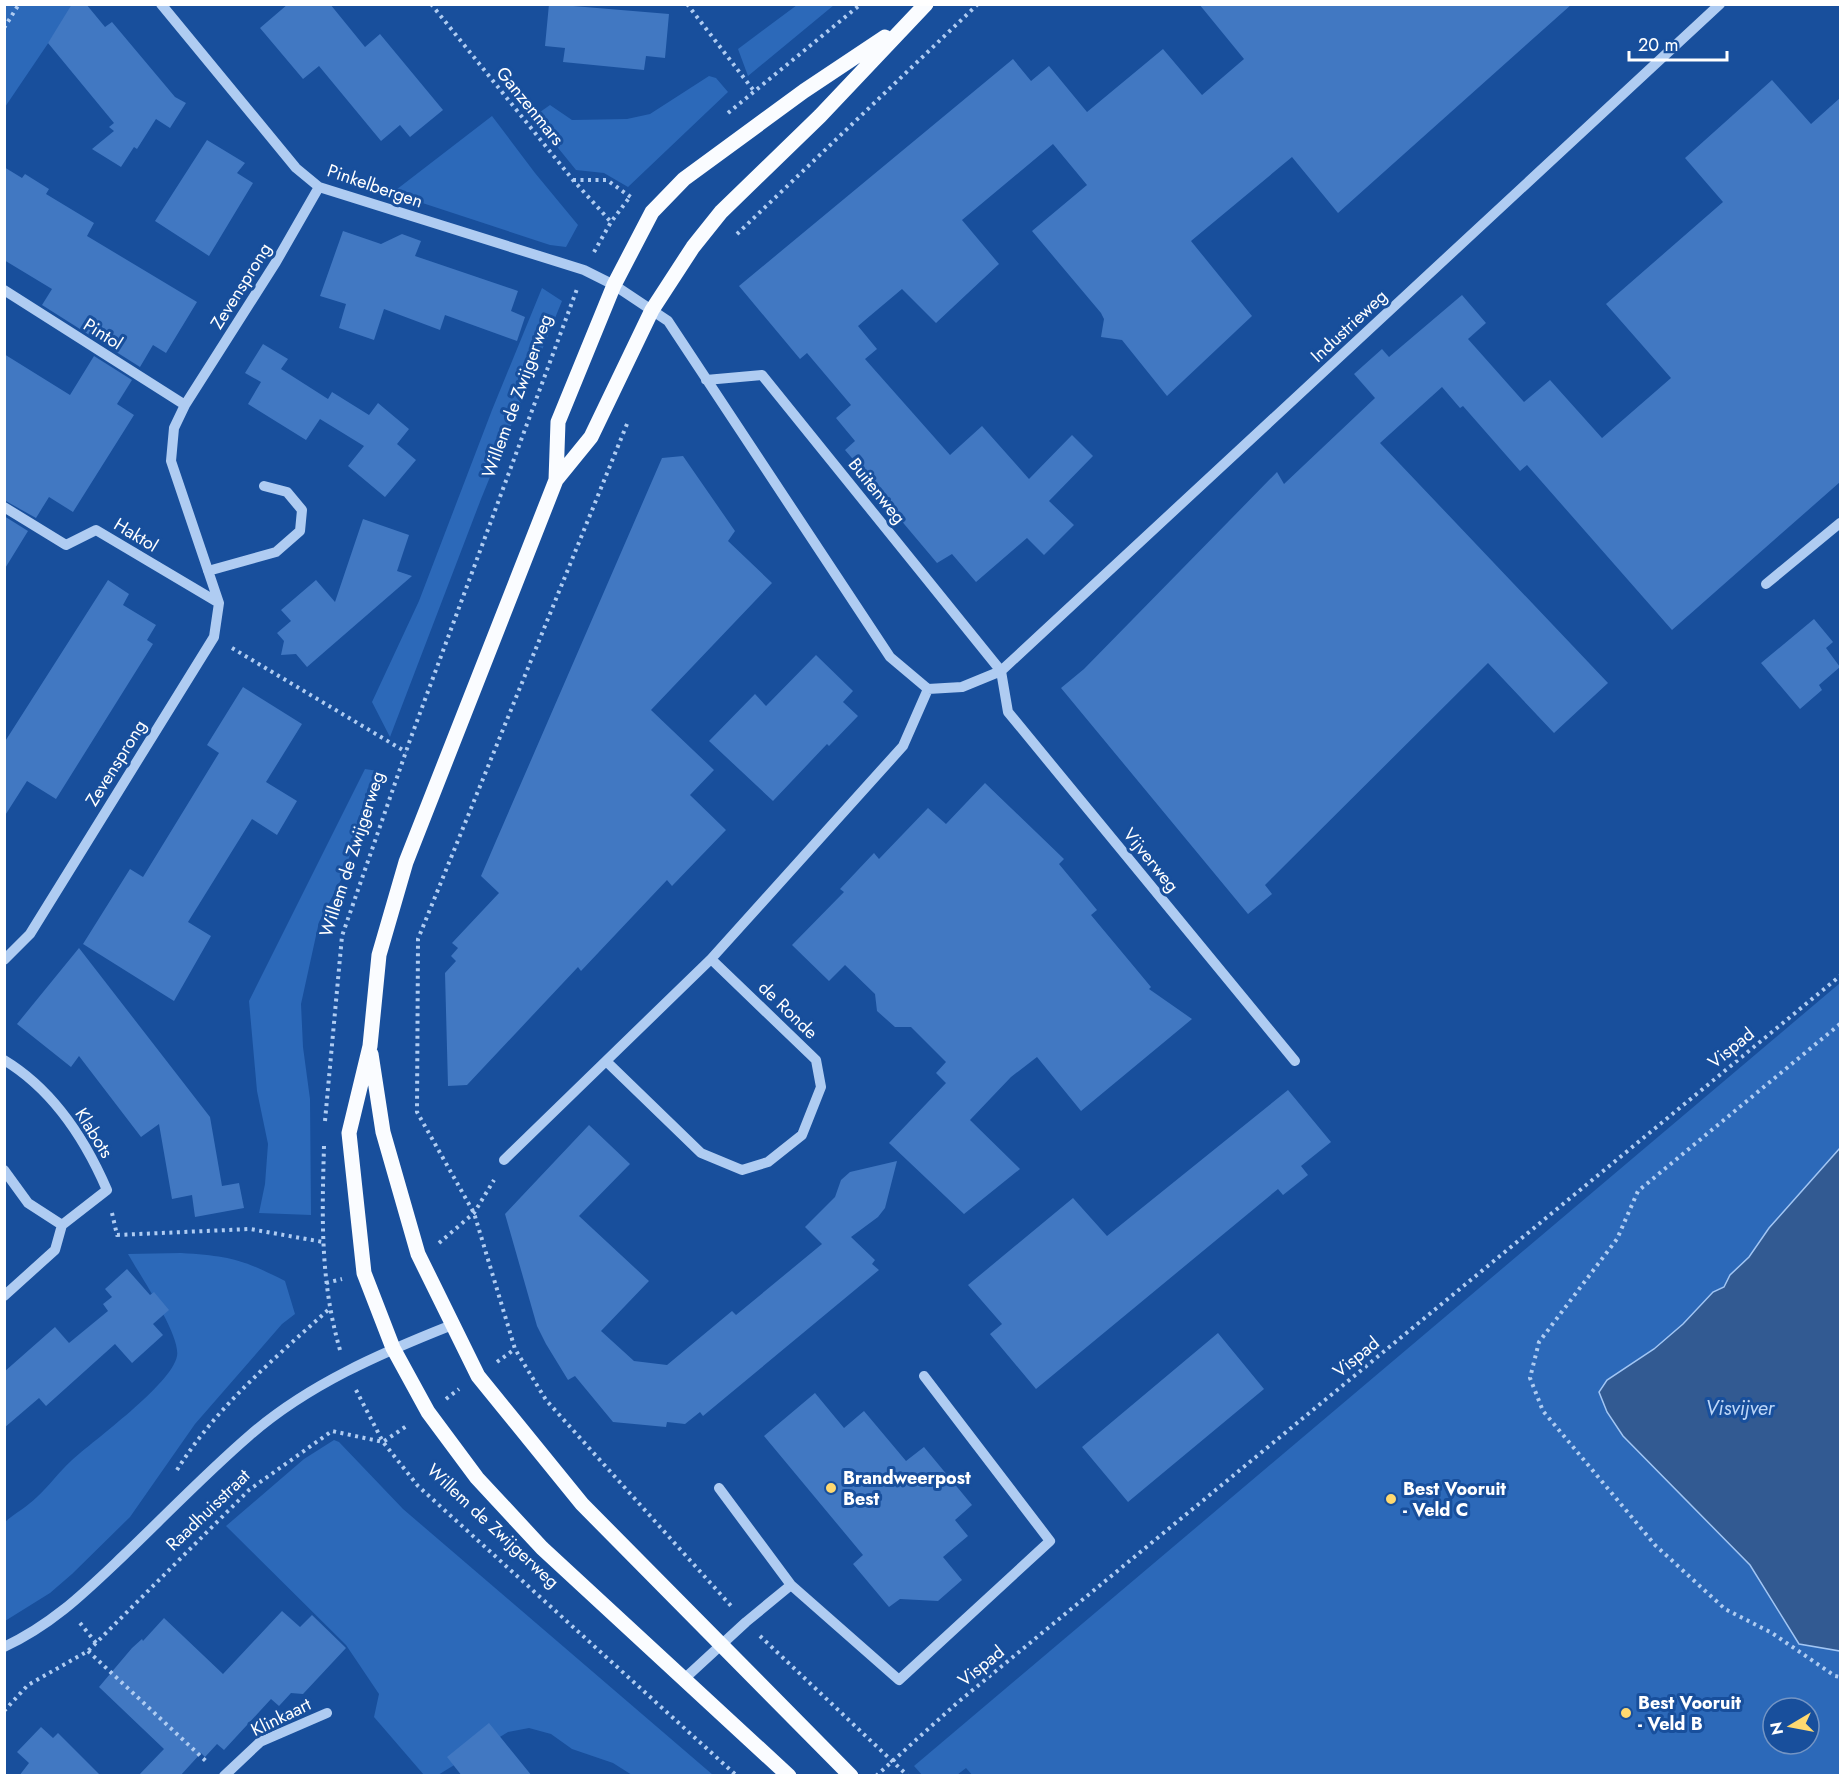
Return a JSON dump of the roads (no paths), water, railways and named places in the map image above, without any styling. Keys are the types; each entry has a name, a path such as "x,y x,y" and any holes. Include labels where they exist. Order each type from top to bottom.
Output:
{"main road":[{"name":"Willem de Zwijgerweg","path":"789,1776 682,1680 542,1548 477,1478 428,1412 393,1348 364,1273 349,1133 370,1046 380,955 406,862 556,480 591,437 652,310 693,247 721,212 820,116 904,24 926,4"},
{"name":"Willem de Zwijgerweg","path":"556,480 558,422 614,285 652,212 684,179 804,91 904,24"},
{"name":"Willem de Zwijgerweg","path":"370,1046 383,1132 415,1243 478,1376 582,1504 851,1776"}],"street":[{"name":"Pinkelbergen","path":"161,4 296,168 319,187 584,270 614,285 652,310"},
{"path":"1701,4 1709,15"},
{"name":"Industrieweg","path":"1000,671 1720,4"},
{"name":"Zevensprong","path":"4,960 30,934 213,637 219,603 171,461 174,428 185,405 276,262 319,187"},
{"name":"Pintol","path":"4,290 185,405"},
{"path":"652,310 668,321 890,657 928,689 962,687 1000,671"},
{"name":"Buitenweg","path":"706,380 762,375 1000,671"},
{"path":"208,571 276,552 300,531 302,510 287,492 264,486"},
{"name":"Haktol","path":"4,507 66,544 96,530 219,603"},
{"path":"1766,584 1840,522"},
{"name":"Vijverweg","path":"1000,671 1008,712 1294,1061"},
{"path":"504,1160 711,959 903,746 928,689"},
{"name":"de Ronde","path":"607,1062 701,1153 742,1170 768,1162 802,1135 821,1087 816,1060 711,959"},
{"name":"Klabots","path":"4,1060 55,1101 96,1164 107,1190 62,1226"},
{"path":"4,1170 28,1203 62,1226 56,1250 4,1296"},
{"name":"Raadhuisstraat","path":"4,1647 68,1609 250,1435 309,1394 346,1372 393,1348 452,1325"},
{"path":"718,1488 791,1585 899,1680 1050,1541 924,1376"},
{"path":"682,1680 791,1585"},
{"name":"Klinkaart","path":"224,1776 260,1742 327,1713"}],"water":[{"name":"Visvijver","path":"1840,1148 1840,1651 1799,1644 1750,1565 1623,1436 1607,1412 1599,1392 1607,1380 1654,1349 1683,1324 1713,1292 1724,1287 1730,1275 1749,1257 1769,1228"}],"place":[{"name":"Brandweerpost Best","path":"831,1488"},
{"name":"Best Vooruit - Veld C","path":"1391,1499"},
{"name":"Best Vooruit - Veld B","path":"1626,1713"}]}
